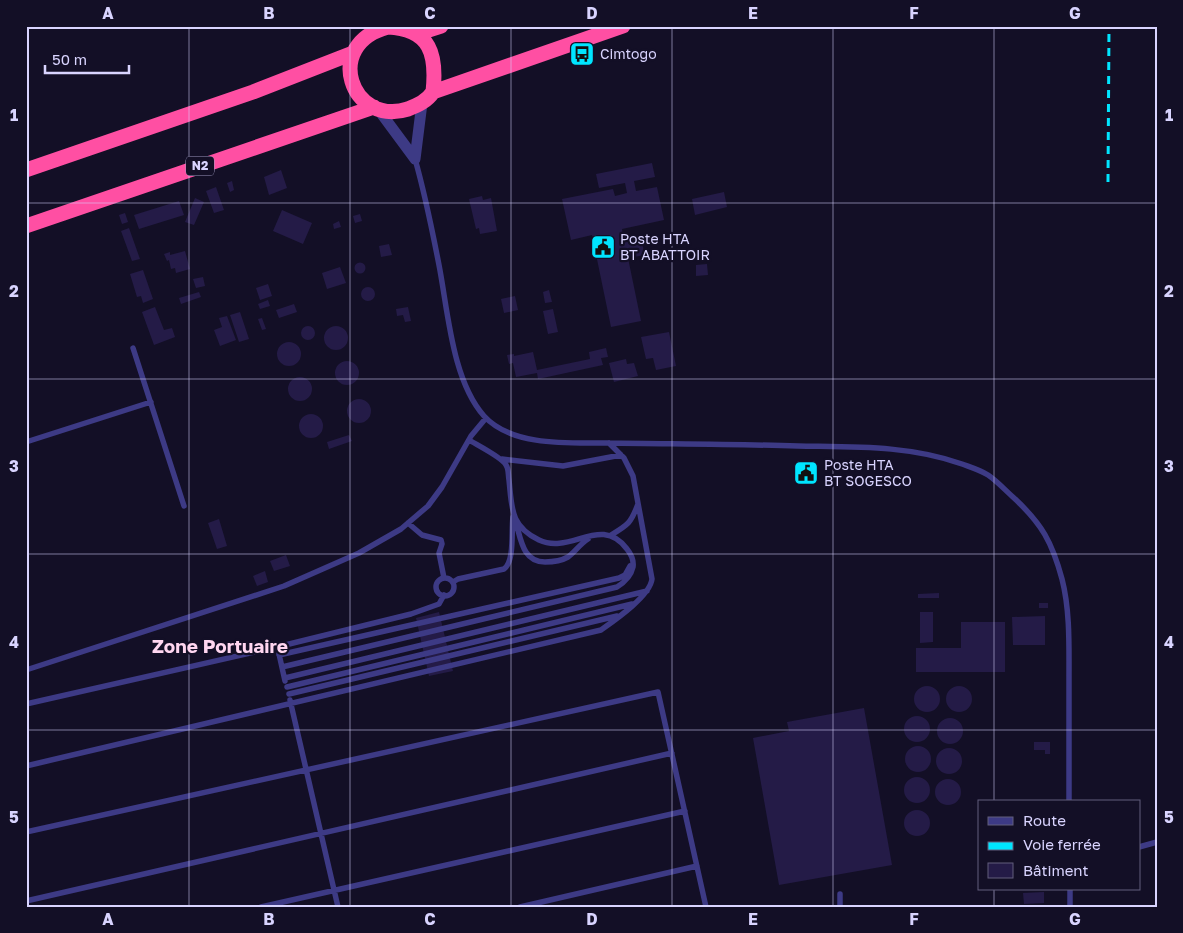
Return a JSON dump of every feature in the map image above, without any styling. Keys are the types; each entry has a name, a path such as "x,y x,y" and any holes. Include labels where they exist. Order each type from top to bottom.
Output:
{"highway":[{"path":"416,34 441,26"},
{"name":"N2","path":"26,226 376,108 390,112 403,110 422,103 433,92 623,26"},
{"path":"376,108 367,103 358,94 352,83 350,70 353,53 365,37 376,30 388,27 401,28 416,34 423,40 430,50 434,62 433,92"},
{"path":"26,170 253,92 353,53"}],"street":[{"path":"415,159 422,103"},
{"path":"376,108 415,159"}],"lane":[{"path":"415,159 428,206 455,350 464,382 472,401 486,418 498,427 523,438 569,443 727,444 896,449 922,452 946,458 987,475 1020,503 1041,526 1052,546 1063,581 1069,650 1069,800"},
{"path":"133,348 184,506"},
{"path":"26,442 151,402"},
{"path":"26,670 284,586 359,553 401,529 428,506 442,487 469,440 486,418"},
{"path":"469,440 502,459 508,466 511,506 517,524 541,541 565,543 594,535 611,534 627,526 634,515 638,503"},
{"path":"26,766 595,633 601,630 647,591 652,579 633,476 624,458 609,444"},
{"path":"502,459 563,466 621,455"},
{"path":"514,514 522,546 532,560 541,562 560,560 569,556 581,543 594,535"},
{"path":"453,582 458,579 508,567 512,554 514,514"},
{"path":"408,523 422,535 441,540 440,553 444,578"},
{"path":"282,667 617,587 629,576 633,566 629,551 620,540 611,534"},
{"path":"279,656 619,578 624,576 632,558"},
{"path":"444,578 453,582 454,588 452,593 444,595 438,592 436,586 438,581 444,578"},
{"path":"285,678 647,591"},
{"path":"26,704 278,647 411,614 439,604 444,595"},
{"path":"287,687 634,603"},
{"path":"288,694 620,615"},
{"path":"278,647 338,907"},
{"path":"26,832 658,692 706,907"},
{"path":"26,901 672,753"},
{"path":"261,907 685,811"},
{"path":"1140,847 1157,842"},
{"path":"520,907 697,866"},
{"path":"1070,907 1071,891"},
{"path":"840,894 840,907"}],"building":[{"path":"652,163 655,177 634,181 636,191 657,187 664,220 622,229 624,242 641,239 645,255 628,258 641,321 611,327 592,235 571,240 562,199 613,189 615,196 627,193 625,183 599,188 596,174"},
{"path":"281,170 287,188 269,195 264,177"},
{"path":"232,181 234,190 230,192 227,183"},
{"path":"216,187 224,210 214,213 206,191"},
{"path":"724,192 727,207 695,215 692,199"},
{"path":"482,196 483,200 491,198 497,231 480,234 479,228 476,229 469,199"},
{"path":"195,198 204,202 194,225 185,222"},
{"path":"179,201 184,215 139,229 134,215"},
{"path":"282,210 312,223 303,244 273,231"},
{"path":"125,213 128,222 122,224 119,215"},
{"path":"360,214 362,221 355,223 353,216"},
{"path":"339,221 341,227 334,229 333,224"},
{"path":"129,228 140,259 132,261 121,231"},
{"path":"389,244 392,255 381,257 379,246"},
{"path":"185,251 190,269 176,273 175,268 171,269 169,260 167,261 164,254 170,252 170,255"},
{"path":"358,263 362,263 365,268 364,272 358,273 355,270 355,266"},
{"path":"707,264 708,275 696,276 696,265"},
{"path":"340,267 346,283 327,289 322,273"},
{"path":"143,270 153,299 143,303 141,296 137,297 130,274"},
{"path":"203,277 205,286 196,288 193,279"},
{"path":"268,284 272,296 260,300 256,288"},
{"path":"365,287 371,287 375,294 371,301 365,301 361,297 361,291"},
{"path":"549,290 552,302 545,303 543,292"},
{"path":"199,292 201,297 181,304 179,298"},
{"path":"515,296 518,310 504,313 501,299"},
{"path":"268,300 270,306 260,309 258,304"},
{"path":"294,304 297,312 279,318 276,310"},
{"path":"155,307 164,330 172,328 175,337 154,345 142,312"},
{"path":"408,307 411,321 405,322 403,315 397,316 396,309"},
{"path":"553,309 558,332 548,334 543,311"},
{"path":"240,312 249,339 239,342 230,315"},
{"path":"227,316 236,340 220,346 214,330 222,327 219,318"},
{"path":"262,318 266,329 262,330 258,319"},
{"path":"305,326 311,326 315,333 311,340 305,340 301,336 301,330"},
{"path":"336,326 345,329 348,338 345,347 336,350 327,347 324,338 327,329"},
{"path":"669,332 676,366 656,370 653,358 646,359 641,337"},
{"path":"289,342 298,345 301,354 298,363 289,366 280,363 277,354 280,345"},
{"path":"606,348 608,357 601,358 603,365 538,379 537,373 516,377 513,363 509,364 507,355 514,354 514,356 533,352 537,370 590,359 589,352"},
{"path":"626,359 627,364 634,363 638,376 614,382 609,363"},
{"path":"347,361 356,364 359,373 356,382 347,385 338,382 335,373 338,364"},
{"path":"300,377 309,380 312,389 309,398 300,401 291,398 288,389 291,380"},
{"path":"359,399 368,402 371,411 368,420 359,423 350,420 347,411 350,402"},
{"path":"311,414 320,417 323,426 320,435 311,438 302,435 299,426 302,417"},
{"path":"349,435 352,441 329,449 327,442"},
{"path":"219,519 227,546 217,549 208,523"},
{"path":"286,555 290,566 274,571 270,561"},
{"path":"265,571 268,582 257,586 253,576"},
{"path":"939,593 939,598 918,598 918,594"},
{"path":"1039,603 1048,603 1048,608 1039,608"},
{"path":"439,612 453,671 429,676 416,618"},
{"path":"920,612 933,612 933,642 920,643"},
{"path":"1045,616 1045,645 1013,645 1012,617"},
{"path":"961,622 1005,622 1005,672 916,672 916,648 961,648"},
{"path":"927,686 936,690 940,699 936,708 927,712 918,708 914,699 918,690"},
{"path":"959,686 968,690 972,699 968,708 959,712 950,708 946,699 950,690"},
{"path":"864,708 892,865 779,885 753,738 789,731 787,722"},
{"path":"917,716 926,720 930,729 926,738 917,742 908,738 904,729 908,720"},
{"path":"950,718 959,722 963,731 959,740 950,744 941,740 937,731 941,722"},
{"path":"1034,742 1050,742 1050,754 1045,754 1045,750 1034,750"},
{"path":"918,746 927,750 931,759 927,768 918,772 909,768 905,759 909,750"},
{"path":"949,748 958,752 962,761 958,770 949,774 940,770 936,761 940,752"},
{"path":"917,777 926,781 930,790 926,799 917,803 908,799 904,790 908,781"},
{"path":"948,779 957,783 961,792 957,801 948,805 939,801 935,792 939,783"},
{"path":"917,810 926,814 930,823 926,832 917,836 908,832 904,823 908,814"},
{"path":"1044,892 1044,903 1024,904 1023,893"}],"railway":[{"path":"1108,182 1109,26"}],"place":[{"name":"Cimtogo","path":"582,54"},
{"name":"Poste HTA BT ABATTOIR","path":"603,247"},
{"name":"Poste HTA BT SOGESCO","path":"806,473"}],"district":[{"name":"Zone Portuaire","path":"220,646"}]}
